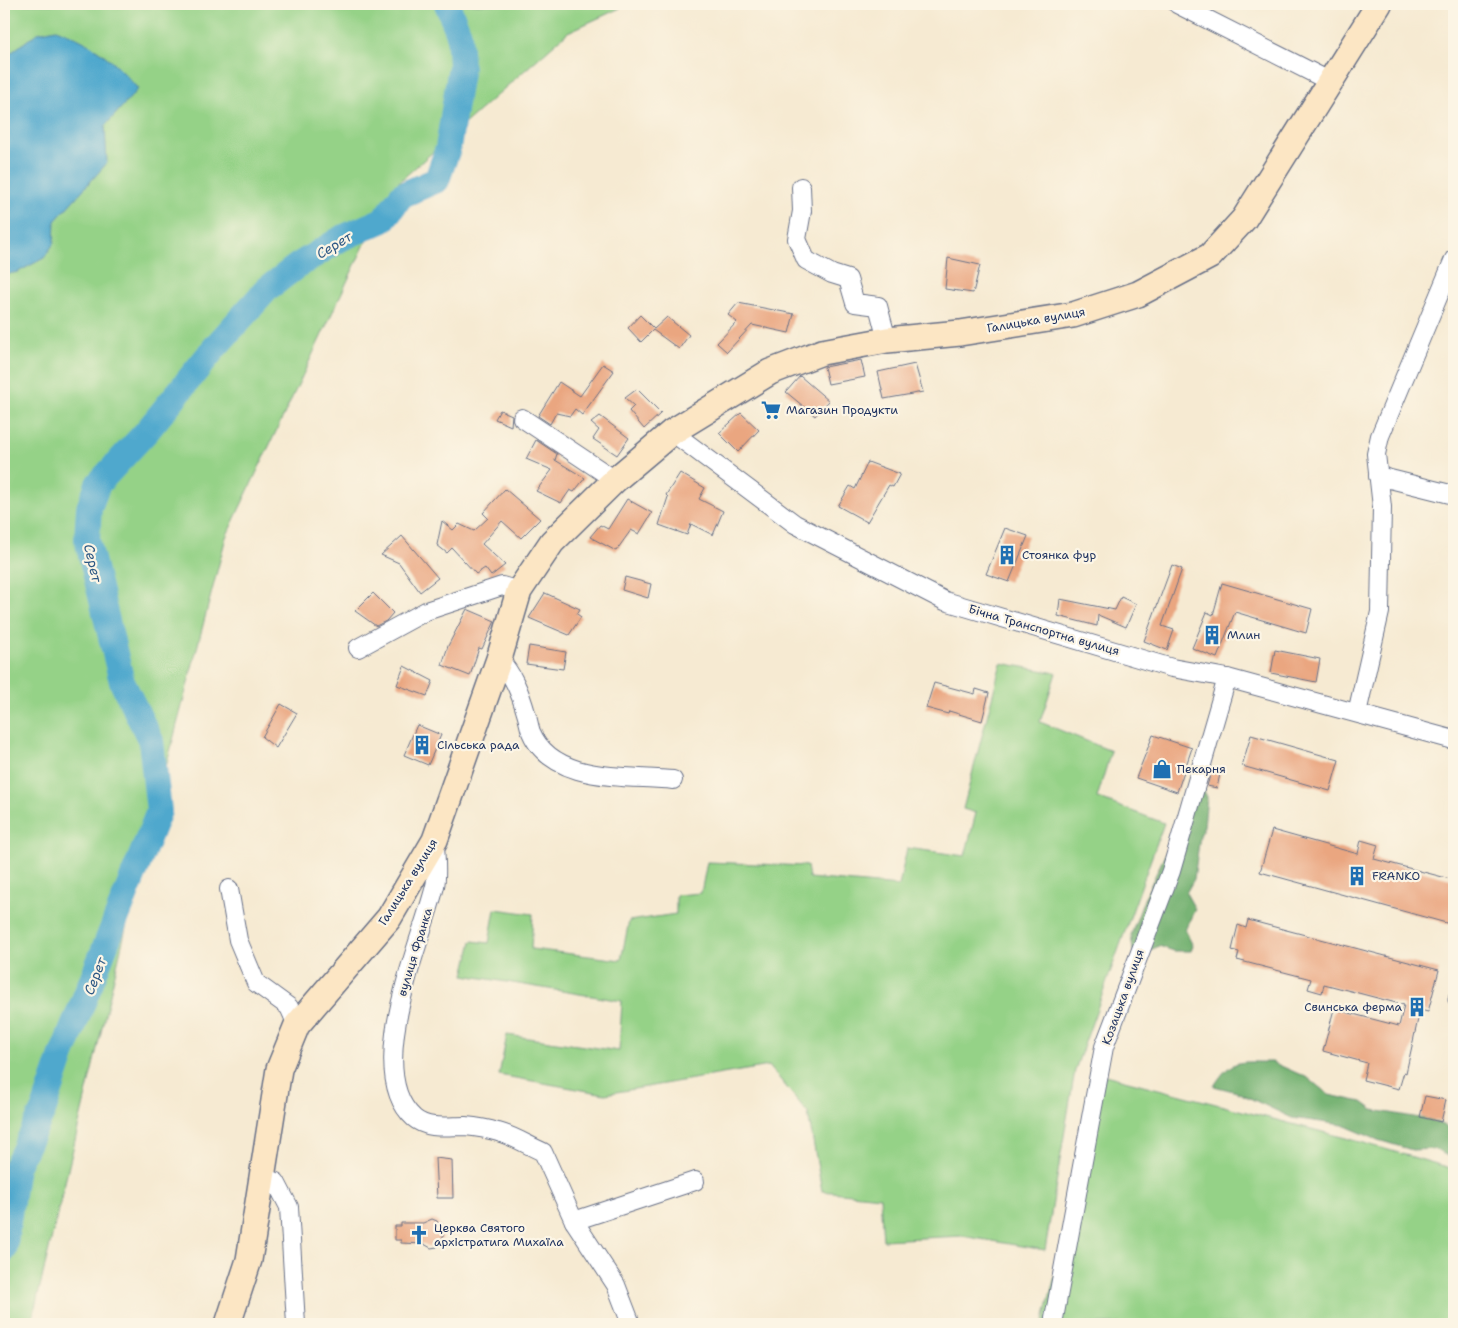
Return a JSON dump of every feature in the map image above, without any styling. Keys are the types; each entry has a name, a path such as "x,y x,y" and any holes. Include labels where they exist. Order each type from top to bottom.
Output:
{"main road":[{"name":"Галицька вулиця","path":"228,1324 249,1260 264,1176 279,1069 297,1025 389,918 435,840 499,659 519,591 552,542 615,480 672,432 770,372 822,352 887,340 960,333 1073,315 1138,294 1210,256 1244,219 1380,4"}],"street":[{"path":"1177,4 1331,82"},
{"path":"801,187 802,211 797,239 806,260 832,274 848,279 855,303 878,306 887,340"},
{"path":"1357,713 1380,612 1382,507 1376,454 1380,436 1454,259"},
{"path":"522,418 615,480"},
{"name":"Бічна Транспортна вулиця","path":"672,432 795,524 945,601 1172,668 1227,678 1454,740"},
{"path":"1378,476 1454,495"},
{"path":"358,648 426,611 502,586 519,591"},
{"path":"499,659 512,674 531,731 540,747 554,759 588,774 673,780"},
{"name":"Козацька вулиця","path":"1053,1324 1104,1047 1171,871 1227,678"},
{"name":"вулиця Франка","path":"435,840 436,884 401,996 395,1044 394,1073 400,1099 414,1118 433,1127 466,1126 500,1132 543,1152 574,1221 616,1285 631,1324"},
{"path":"229,890 238,940 256,983 289,1007 297,1025"},
{"path":"264,1176 276,1182 288,1207 296,1324"},
{"path":"574,1221 695,1181"}],"green space":[{"path":"4,4 629,4 568,32 391,189 226,537 148,836 31,1324 4,1324"},
{"path":"1001,663 1056,673 1040,722 1111,751 1097,798 1164,823 1075,1070 1045,1250 962,1236 883,1240 880,1197 822,1191 808,1113 769,1066 605,1094 499,1075 507,1035 619,1051 622,1001 464,975 472,941 489,943 495,909 533,914 531,949 621,960 629,921 676,914 676,895 701,893 707,862 807,866 809,878 899,886 907,848 965,856 976,813 963,809"},
{"path":"1202,787 1207,797 1204,826 1200,836 1194,879 1186,893 1195,909 1185,930 1193,946 1191,951 1174,951 1159,946 1144,953 1133,951 1131,935 1145,897 1172,840"},
{"path":"1245,1062 1272,1062 1308,1078 1329,1095 1362,1102 1373,1110 1431,1120 1454,1130 1454,1159 1434,1149 1412,1150 1378,1140 1343,1125 1292,1118 1237,1092 1214,1086 1232,1065"},
{"path":"1105,1075 1357,1141 1454,1169 1454,1309 1448,1324 1043,1324"}],"water":[{"path":"56,29 81,40 102,53 138,89 105,126 107,163 55,221 54,243 44,258 18,272 4,275 4,58 37,33"}],"building":[{"path":"948,258 980,265 973,293 945,289"},
{"path":"738,303 794,314 789,333 752,325 727,352 717,343 737,322 728,315"},
{"path":"640,315 654,329 667,317 689,335 679,349 653,330 641,342 628,328"},
{"path":"861,360 865,377 828,384 824,367"},
{"path":"603,364 614,371 582,415 575,409 570,416 556,413 550,424 538,416 559,382 580,396"},
{"path":"915,364 923,392 884,399 878,372"},
{"path":"800,376 829,401 815,416 786,392"},
{"path":"637,389 661,413 644,429 629,411 634,406 625,398"},
{"path":"500,410 512,415 511,426 495,419"},
{"path":"741,413 759,430 738,452 719,433"},
{"path":"600,416 629,438 617,455 593,439 599,430 591,423"},
{"path":"536,440 557,454 555,460 585,478 574,492 570,490 561,503 536,491 552,470 526,459"},
{"path":"868,462 900,474 893,487 889,485 867,522 838,506 850,486 855,489"},
{"path":"680,473 705,488 699,499 723,511 713,535 691,524 687,535 659,525 668,497 666,495"},
{"path":"505,489 540,519 521,538 502,521 482,544 505,565 491,576 485,568 476,574 452,548 447,553 437,545 442,521 453,530 459,524 474,531 488,518 483,513"},
{"path":"627,499 652,513 639,534 631,530 616,551 590,537 600,525 608,529"},
{"name":"Стоянка фур","path":"1005,528 1028,536 1009,582 986,574"},
{"path":"402,536 438,578 420,592 399,563 381,555"},
{"path":"1172,565 1182,569 1162,626 1174,630 1167,650 1144,641"},
{"path":"625,577 651,584 648,598 622,590"},
{"path":"1222,583 1312,609 1306,633 1235,612 1217,658 1192,648 1207,612 1213,615"},
{"path":"373,593 393,613 386,621 376,626 355,611"},
{"path":"545,593 580,609 577,614 581,617 569,635 529,618"},
{"path":"1121,597 1136,604 1126,627 1098,615 1097,626 1058,616 1060,599 1115,610"},
{"path":"467,609 495,621 482,649 479,648 470,676 442,665 448,646"},
{"path":"529,646 566,652 563,669 526,664"},
{"path":"1275,650 1320,659 1316,682 1271,673"},
{"path":"404,666 433,681 427,696 397,685"},
{"path":"934,683 975,694 976,689 989,693 982,721 949,711 948,714 926,708"},
{"path":"281,704 297,713 276,748 262,737"},
{"name":"Сільська рада","path":"417,725 441,735 428,765 404,755"},
{"name":"Пекарня","path":"1153,735 1192,748 1177,792 1136,778"},
{"path":"1251,735 1339,760 1330,791 1242,766"},
{"path":"1211,772 1220,774 1217,788 1207,786"},
{"name":"FRANKO","path":"1272,830 1358,854 1361,840 1378,845 1374,859 1454,880 1454,910 1450,924 1260,872"},
{"name":"Свинська ферма","path":"1248,920 1439,970 1428,1012 1420,1010 1406,1073 1404,1072 1399,1089 1363,1080 1367,1063 1323,1051 1334,1009 1399,1026 1404,1005 1324,984 1322,993 1308,989 1311,979 1237,960 1239,952 1232,950 1238,925 1246,928"},
{"path":"1425,1096 1446,1100 1441,1122 1420,1117"},
{"path":"435,1158 452,1160 453,1198 437,1198"},
{"name":"Церква Святого архістратига Михаїла","path":"432,1219 437,1221 443,1231 443,1237 437,1247 431,1248 424,1244 401,1243 401,1240 395,1240 395,1226 401,1226 401,1223 423,1223"}],"waterway":[{"name":"Серет","path":"4,1250 16,1167 44,1109 62,1055 159,811 151,741 122,682 87,539 89,508 98,484 147,431 216,346 267,289 297,266 342,238 383,220 402,195 437,180 448,148 461,66 459,34 447,4"}],"place":[{"name":"Магазин Продукти","path":"771,410"},
{"name":"Стоянка фур","path":"1007,555"},
{"name":"Млин","path":"1212,635"},
{"name":"Сільська рада","path":"422,745"},
{"name":"Пекарня","path":"1162,769"},
{"name":"FRANKO","path":"1357,876"},
{"name":"Свинська ферма","path":"1417,1007"},
{"name":"Церква Святого архістратига Михаїла","path":"419,1235"}]}
